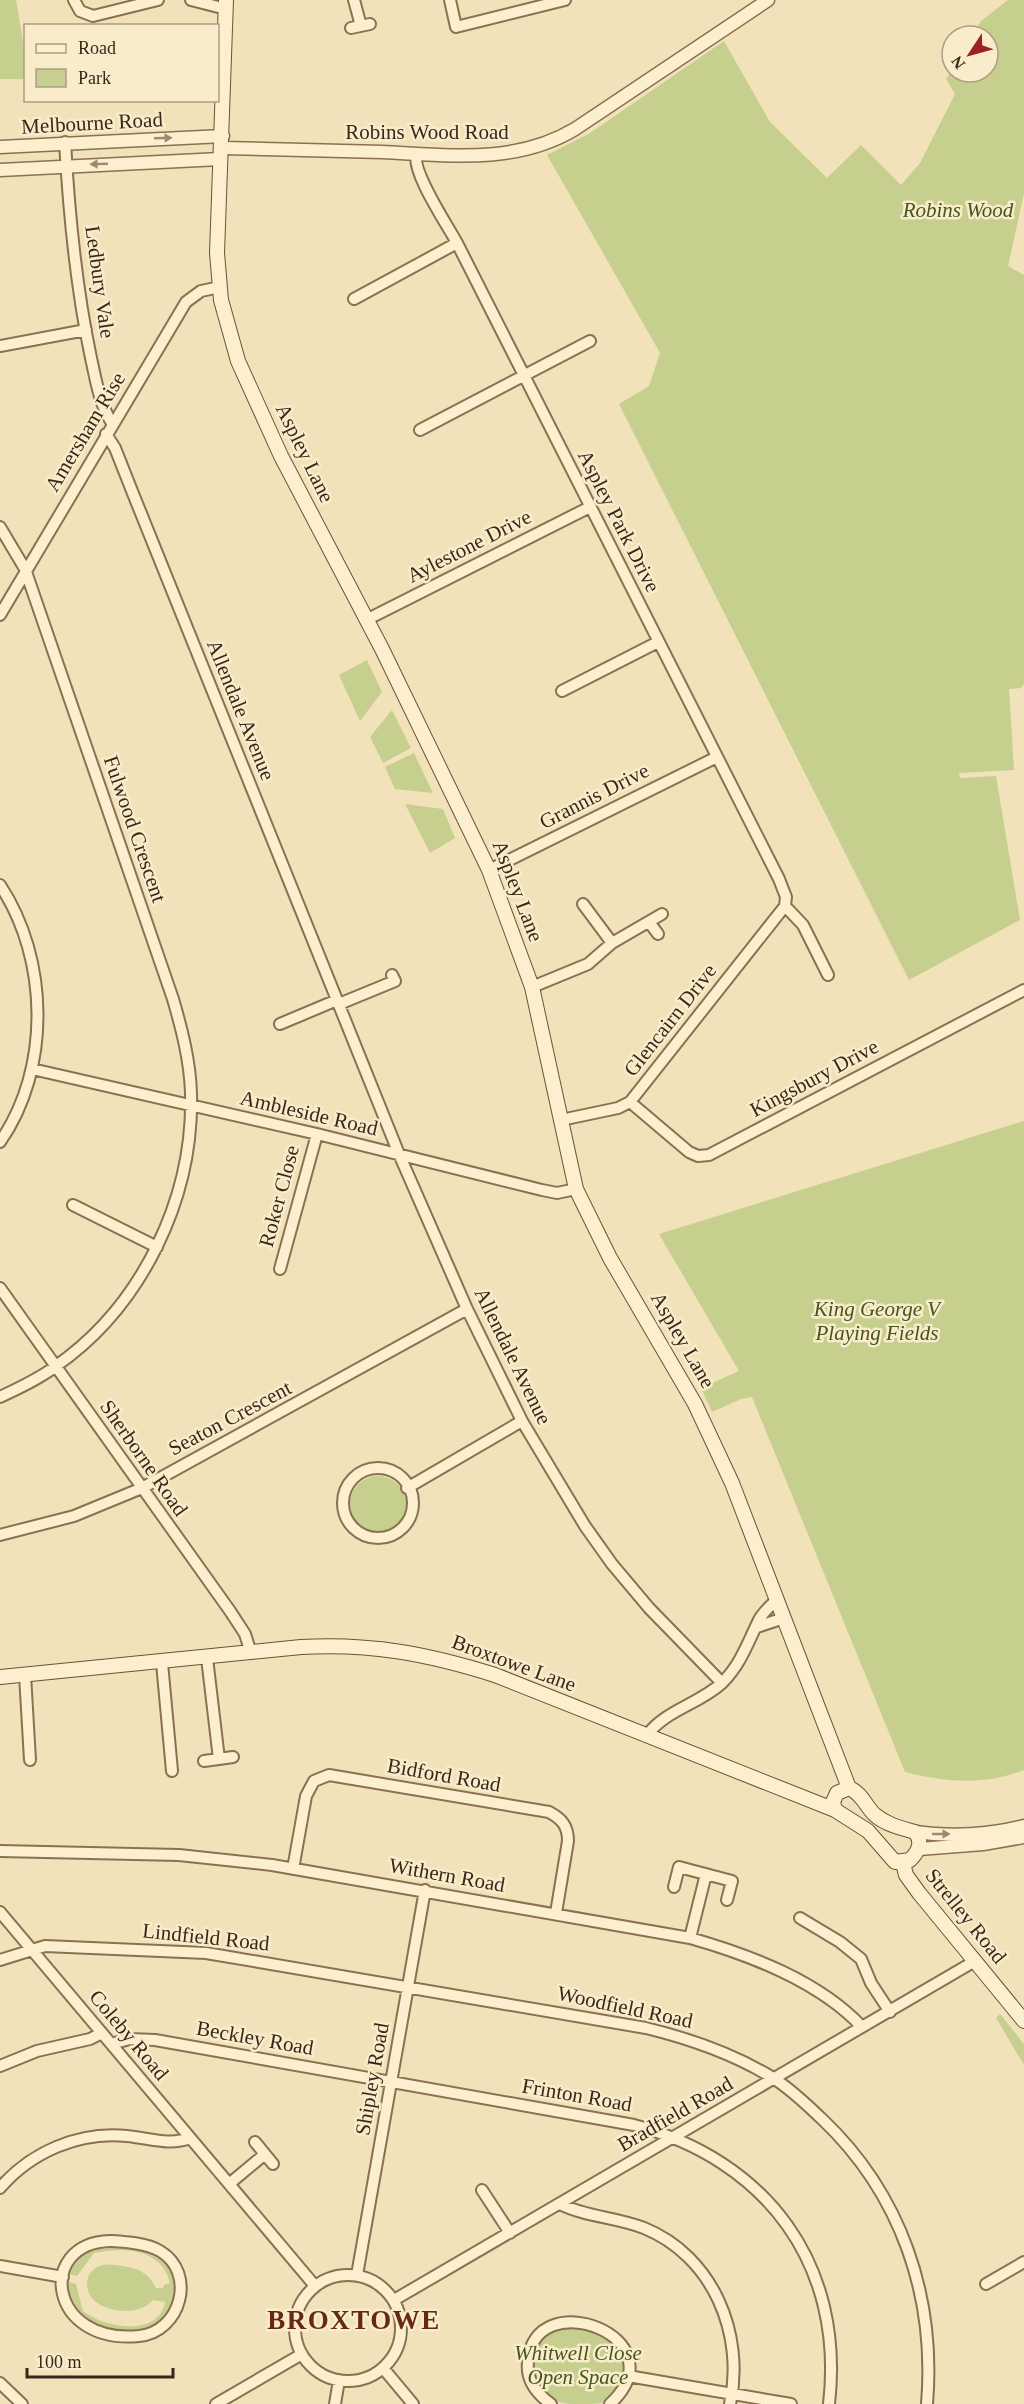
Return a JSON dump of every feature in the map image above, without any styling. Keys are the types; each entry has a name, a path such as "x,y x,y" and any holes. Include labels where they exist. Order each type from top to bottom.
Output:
{"main road":[{"name":"Aspley Lane","path":"226,4 217,244 224,315 238,361 281,456 366,620 489,870 532,987 576,1190 610,1258 696,1404 749,1523 849,1788"},
{"name":"Broxtowe Lane","path":"0,1677 345,1644 430,1656 495,1675 835,1810 868,1831 891,1858 903,1863"},
{"path":"835,1810 833,1802 837,1793 849,1788 856,1791 877,1816 888,1823 915,1832 919,1839 919,1849 910,1860 903,1863"},
{"name":"Strelley Road","path":"903,1863 906,1875 919,1893 1024,2020"}],"street":[{"path":"74,0 80,11 93,16 158,0"},
{"path":"191,0 226,4"},
{"path":"354,0 360,26"},
{"path":"450,0 456,27 565,0"},
{"name":"Robins Wood Road","path":"221,148 417,154 500,155 520,152 562,137 768,0"},
{"name":"Melbourne Road","path":"0,147 66,142 221,148"},
{"name":"Ledbury Vale","path":"66,142 72,233 86,330 101,403 112,423"},
{"name":"Melbourne Road","path":"0,170 67,166 221,148"},
{"name":"Aspley Park Drive","path":"417,154 415,159 419,172 780,879 786,897 785,906"},
{"path":"354,299 457,243"},
{"name":"Amersham Rise","path":"0,615 25,569 186,302 201,291 220,287"},
{"path":"0,346 86,330"},
{"path":"420,430 590,340"},
{"name":"Allendale Avenue","path":"106,435 115,448 399,1154 467,1309 522,1421 585,1526 612,1564 649,1608 722,1683"},
{"name":"Aylestone Drive","path":"366,620 590,507"},
{"name":"Fulwood Crescent","path":"0,527 25,569 173,999 187,1058 191,1105 180,1187 157,1247 115,1310 81,1346 56,1367 0,1397"},
{"path":"562,691 658,642"},
{"name":"Grannis Drive","path":"489,870 717,756"},
{"path":"0,885 11,901 22,930 35,980 36,1029 32,1069 23,1098 0,1142"},
{"path":"583,904 612,943"},
{"path":"785,906 803,925 828,975"},
{"name":"Glencairn Drive","path":"561,1120 618,1108 630,1102 785,906"},
{"path":"532,987 588,964 612,943 662,914"},
{"path":"650,922 658,934"},
{"path":"280,1024 395,981 392,975"},
{"name":"Kingsbury Drive","path":"630,1102 689,1152 698,1156 709,1155 1024,990"},
{"name":"Ambleside Road","path":"32,1069 316,1134 542,1190 557,1193 576,1190"},
{"name":"Roker Close","path":"280,1269 316,1134"},
{"path":"73,1205 157,1247"},
{"name":"Sherborne Road","path":"0,1288 240,1626 252,1653"},
{"name":"Seaton Crescent","path":"0,1535 74,1516 142,1488 467,1309"},
{"path":"407,1488 522,1421"},
{"path":"374,1468 396,1472 407,1488 415,1501 410,1521 381,1539 357,1532 342,1507 347,1486 374,1468"},
{"path":"647,1735 658,1722 703,1697 722,1683 742,1657 757,1628 759,1618 777,1599"},
{"path":"757,1628 784,1618"},
{"path":"207,1658 219,1759"},
{"path":"162,1663 172,1771"},
{"path":"25,1675 30,1760"},
{"path":"204,1761 233,1757"},
{"name":"Bidford Road","path":"293,1869 309,1787 321,1777 341,1777 549,1812 558,1817 564,1823 568,1841 556,1913"},
{"path":"915,1832 936,1835 986,1833 1024,1826"},
{"path":"919,1849 983,1844 1024,1837"},
{"name":"Withern Road","path":"0,1851 179,1855 293,1869 425,1890 690,1938 730,1950 788,1975 843,2010 862,2027"},
{"path":"674,1887 680,1867 732,1881 727,1900"},
{"path":"690,1938 706,1874"},
{"name":"Shipley Road","path":"357,2275 425,1890"},
{"name":"Coleby Road","path":"0,1912 315,2286"},
{"path":"801,1918 840,1942 861,1959 871,1983 890,2012"},
{"name":"Lindfield Road","path":"0,1960 32,1949 67,1946 206,1953 408,1987"},
{"name":"Bradfield Road","path":"394,2300 975,1961"},
{"name":"Woodfield Road","path":"408,1987 657,2030 711,2047 775,2079 807,2104 850,2148 869,2172 897,2217 913,2259 924,2310 928,2364 927,2404"},
{"path":"0,2066 37,2051 90,2039 102,2033"},
{"name":"Beckley Road","path":"111,2044 130,2039 155,2040 392,2082"},
{"name":"Frinton Road","path":"392,2082 634,2125 690,2142 738,2173 767,2201 796,2239 816,2280 828,2322 832,2361 829,2404"},
{"path":"0,2188 27,2163 75,2141 124,2136 174,2143 190,2138"},
{"path":"255,2142 273,2164"},
{"path":"229,2184 265,2154"},
{"path":"482,2190 510,2233"},
{"path":"560,2204 571,2210 645,2229 672,2245 696,2266 719,2299 730,2332 733,2360 731,2399"},
{"path":"110,2241 136,2245 158,2250 170,2261 181,2282 180,2301 170,2320 161,2328 141,2336 116,2334 84,2325 70,2313 62,2297 63,2277 75,2255 89,2243 110,2241"},
{"path":"986,2284 1024,2262"},
{"path":"0,2266 63,2277"},
{"path":"357,2275 379,2284 394,2300 402,2328 398,2348 383,2368 356,2380 339,2380 316,2370 302,2354 296,2337 296,2318 301,2303 315,2286 329,2278 357,2275"},
{"path":"551,2404 535,2390 527,2368 528,2358 541,2333 562,2322 598,2326 613,2335 624,2349 628,2376 619,2395 610,2404"},
{"path":"216,2404 302,2354"},
{"path":"383,2368 413,2404"},
{"path":"628,2376 731,2399 791,2404"},
{"path":"335,2404 339,2380"},
{"path":"0,2384 22,2404"}],"green space":[{"path":"0,0 16,0 24,47 24,79 0,79"},
{"name":"Robins Wood","path":"1008,0 1024,0 1024,193 1008,266 1024,275 1024,684 1021,688 1009,689 1014,770 959,773 960,778 996,776 1020,920 909,980 619,404 649,386 660,353 547,155 590,133 724,41 770,122 827,178 861,145 901,185 920,163 955,94 949,84 1000,84 1000,24 979,24"},
{"path":"367,660 382,692 360,721 339,675"},
{"path":"392,710 411,748 383,763 370,737"},
{"path":"414,753 433,793 395,789 385,767"},
{"path":"405,804 443,809 455,838 430,853"},
{"name":"King George V Playing Fields","path":"1024,1121 1024,1770 994,1778 950,1780 905,1772 752,1397 741,1399 712,1412 701,1388 739,1371 659,1234"},
{"path":"378,1476 389,1478 398,1484 404,1493 406,1504 404,1515 398,1524 389,1530 378,1532 367,1530 358,1524 352,1515 350,1504 352,1493 358,1484 367,1478"},
{"path":"1000,2014 1024,2044 1024,2065 996,2018"},
{"path":"95,2245 140,2249 154,2253 170,2266 176,2286 175,2296 168,2315 161,2323 152,2328 132,2331 102,2328 94,2326 81,2317 67,2302 66,2281 76,2284 83,2311 104,2322 117,2325 142,2325 153,2321 161,2313 165,2302 153,2300 148,2305 133,2310 107,2308 90,2296 87,2286 91,2272 95,2268 108,2264 138,2270 150,2278 156,2288 163,2288 164,2285 170,2283 166,2271 150,2257 140,2253 117,2250 94,2253 77,2276 67,2274 74,2260"},
{"name":"Whitwell Close Open Space","path":"566,2327 583,2328 600,2333 609,2339 620,2354 622,2381 614,2396 606,2402 569,2404 548,2397 540,2388 533,2367 538,2346 554,2331"}],"district":[{"name":"BROXTOWE","path":"354,2320"}]}
